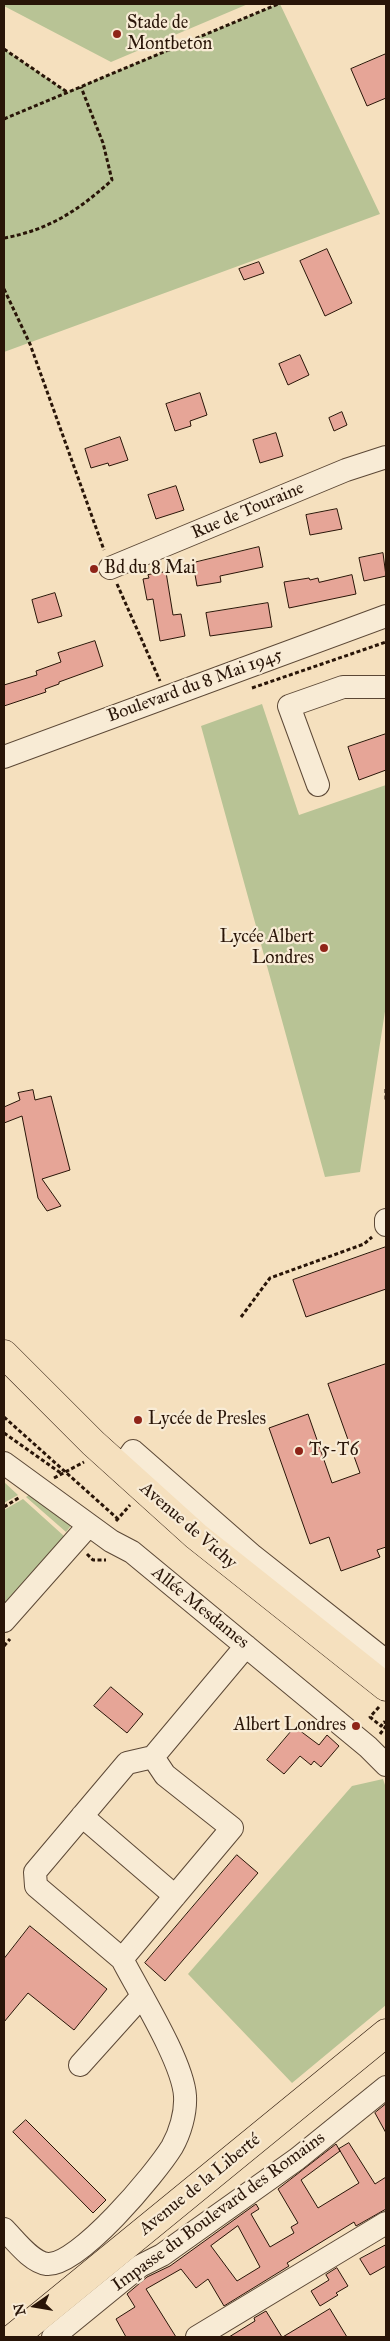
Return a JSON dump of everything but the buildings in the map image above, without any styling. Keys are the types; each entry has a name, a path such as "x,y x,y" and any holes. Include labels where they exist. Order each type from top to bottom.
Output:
{"main road":[{"name":"Avenue de Vichy","path":"4,1354 93,1443 127,1460 196,1536 385,1685"},
{"name":"Avenue de la Liberté","path":"14,2337 386,2033"}],"street":[{"name":"Rue de Touraine","path":"110,568 346,470 386,457"},
{"name":"Boulevard du 8 Mai 1945","path":"4,757 386,616"},
{"path":"318,785 289,706 343,687 386,686"},
{"path":"386,1220 386,1225"},
{"name":"Allée Mesdames","path":"4,1463 89,1525 132,1552 368,1747 386,1765"},
{"path":"4,1621 89,1525"},
{"path":"4,2229 37,2261 49,2264 62,2260 107,2226 157,2168 172,2146 181,2124 185,2096 177,2065 122,1959 36,1886 35,1872 127,1763 154,1757 246,1646"},
{"path":"122,1959 232,1828 165,1774 154,1757"},
{"path":"82,1816 175,1896"},
{"path":"80,2065 142,1996"},
{"name":"Impasse du Boulevard des Romains","path":"53,2337 140,2266 162,2255 297,2159 386,2087"},
{"path":"197,2337 386,2223"}],"path":[{"path":"4,119 278,4"},
{"path":"4,49 67,92"},
{"path":"4,238 46,227 86,203 112,180 103,143 81,87"},
{"path":"4,290 30,344 110,568 166,697"},
{"path":"386,1089 386,1102"},
{"path":"241,1317 270,1278 364,1244 386,1225"},
{"path":"4,1417 117,1520 128,1508"},
{"path":"4,1433 62,1474 90,1458"},
{"path":"385,1685 370,1717 381,1726 384,1722 386,1724"},
{"path":"382,1731 386,1724"}],"green space":[{"name":"Stade de Montbeton","path":"4,4 248,4 111,62 4,6"},
{"path":"280,4 380,214 4,352 4,49 67,92"},
{"path":"262,704 299,815 386,785 386,1005 360,1172 325,1177 201,726"},
{"path":"4,1482 18,1495 4,1503"},
{"path":"32,1493 73,1523 66,1532 26,1497"},
{"path":"23,1499 64,1536 4,1604 4,1510"},
{"path":"383,1779 386,1788 386,2005 292,2083 188,1974 352,1786"}],"place":[{"name":"Stade de Montbeton","path":"117,34"},
{"name":"Bd du 8 Mai","path":"94,569"},
{"name":"Lycée Albert Londres","path":"324,948"},
{"name":"Lycée de Presles","path":"138,1420"},
{"name":"T5-T6","path":"299,1451"},
{"name":"Albert Londres","path":"356,1726"}]}
